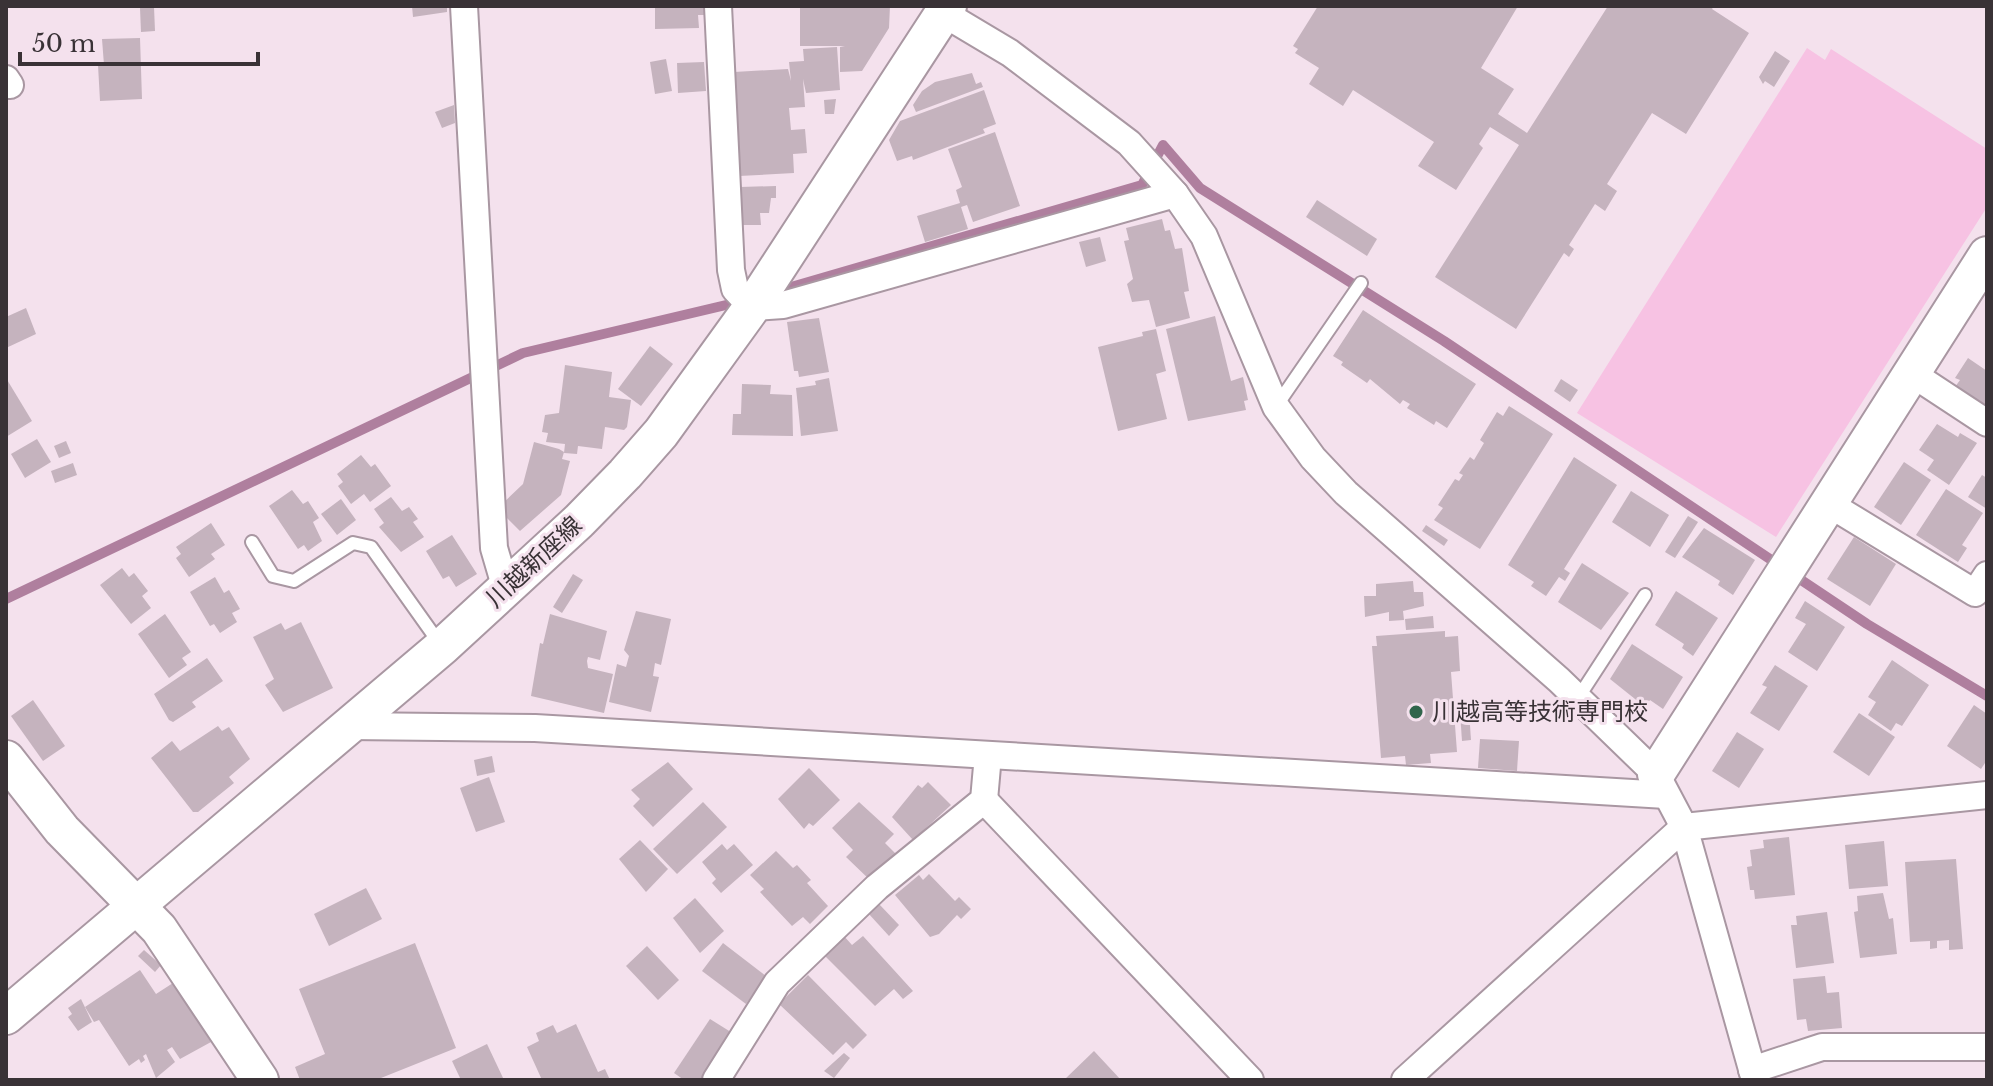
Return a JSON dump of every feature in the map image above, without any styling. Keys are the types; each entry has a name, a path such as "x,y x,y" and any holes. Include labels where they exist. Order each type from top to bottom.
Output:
{"main road":[{"name":"川越新座線","path":"6,1016 442,647 589,511 661,433 752,307 946,10"},
{"path":"1661,784 1829,504 1987,255"},
{"path":"6,759 62,830 136,905 180,957 260,1080"}],"street":[{"path":"464,6 494,548 506,589"},
{"path":"718,6 731,270 735,289 752,307 783,305 1175,194"},
{"path":"946,10 1010,53 1129,143 1175,194 1204,236 1276,407 1313,458 1346,493 1578,698 1661,784 1684,827 1754,1075 1822,1047 1987,1047"},
{"path":"1911,373 1987,423"},
{"path":"1829,504 1975,593 1987,575"},
{"path":"348,726 535,728 988,755 1661,784"},
{"path":"716,1080 777,983 877,887 984,800 988,755"},
{"path":"1405,1080 1684,827 1987,795"},
{"path":"984,800 1250,1080"}],"lane":[{"path":"1276,407 1361,283"},
{"path":"252,542 273,576 294,581 353,543 371,547 442,647"},
{"path":"1578,698 1645,595"}],"shaded area":[{"path":"1807,48 1825,60 1831,49 1987,149 1987,207 1776,537 1577,413"}],"building":[{"path":"412,6 447,6 447,12 413,17"},
{"path":"655,6 704,6 704,15 698,15 699,28 655,29"},
{"path":"800,6 890,6 889,28 862,71 840,72 840,47 845,46 800,46"},
{"path":"1318,6 1518,6 1481,68 1514,89 1498,114 1527,133 1608,6 1714,6 1712,9 1749,33 1686,134 1652,113 1607,184 1617,191 1605,211 1595,204 1569,245 1574,249 1569,257 1564,253 1516,329 1435,277 1519,145 1490,127 1479,144 1483,148 1456,190 1418,166 1434,142 1353,90 1343,106 1309,84 1319,68 1295,53 1298,49 1293,46"},
{"path":"154,7 155,31 141,32 140,8"},
{"path":"140,38 142,99 100,101 98,65 104,65 102,39"},
{"path":"837,47 840,90 806,93 803,79 805,107 789,108 791,130 805,129 807,153 793,154 794,173 739,176 734,72 788,69 791,81 789,62 804,61 803,49"},
{"path":"1775,51 1790,61 1774,87 1765,81 1763,84 1759,77"},
{"path":"666,59 672,91 655,94 650,62"},
{"path":"704,62 706,91 678,93 677,63"},
{"path":"972,73 976,84 981,82 983,87 916,112 913,105 922,91 935,82"},
{"path":"984,90 996,124 983,129 985,133 913,160 912,156 897,161 889,140 900,121"},
{"path":"836,99 834,114 825,114 824,100"},
{"path":"454,105 455,123 442,128 435,112"},
{"path":"995,132 1020,206 973,222 967,205 961,207 968,229 925,242 917,216 960,203 956,190 962,187 948,149"},
{"path":"776,186 776,198 771,198 769,213 760,213 761,225 741,225 740,187"},
{"path":"1317,200 1377,239 1367,256 1306,217"},
{"path":"1162,219 1165,231 1170,230 1175,249 1182,248 1189,291 1184,292 1190,318 1156,327 1149,300 1132,302 1127,284 1133,279 1124,241 1129,240 1126,228"},
{"path":"1100,237 1106,261 1086,267 1079,242"},
{"path":"26,308 36,334 6,348 6,317"},
{"path":"1363,310 1476,384 1447,428 1436,421 1434,425 1407,408 1410,404 1403,400 1400,404 1370,379 1367,383 1333,356"},
{"path":"1215,316 1231,381 1243,377 1248,400 1244,401 1246,410 1188,421 1166,329"},
{"path":"819,318 829,372 799,377 798,371 794,371 787,322"},
{"path":"1156,329 1166,371 1156,374 1167,419 1118,431 1098,347 1143,336 1142,332"},
{"path":"650,346 673,364 641,406 618,389"},
{"path":"1968,358 1987,371 1987,408 1955,387 1960,380 1955,378"},
{"path":"565,365 612,372 609,397 631,400 627,427 624,430 605,427 602,449 578,446 577,454 564,453 565,444 546,442 548,433 542,432 545,415 559,413"},
{"path":"6,378 32,421 6,437"},
{"path":"829,378 838,431 801,436 796,388 816,385 815,381"},
{"path":"1561,379 1578,390 1570,402 1554,391"},
{"path":"742,384 771,385 770,394 792,395 793,436 732,435 733,414 741,414"},
{"path":"1509,406 1553,434 1480,549 1434,520 1443,508 1438,505 1455,479 1459,481 1463,475 1459,473 1470,457 1474,460 1484,443 1480,440 1497,412 1503,416"},
{"path":"1937,424 1958,437 1960,433 1977,443 1949,485 1927,470 1934,460 1919,450"},
{"path":"37,439 51,462 25,478 11,454"},
{"path":"66,441 71,453 59,458 54,446"},
{"path":"534,442 559,449 564,452 562,459 570,461 561,495 520,531 501,512 501,505 523,484"},
{"path":"361,455 371,467 375,464 391,486 370,502 364,494 351,504 338,486 343,482 337,474"},
{"path":"1574,457 1617,485 1564,569 1570,573 1565,581 1559,577 1546,596 1531,586 1534,582 1508,565"},
{"path":"1904,462 1931,480 1901,525 1874,507"},
{"path":"73,463 77,475 55,483 51,471"},
{"path":"1982,475 1987,478 1987,509 1968,497"},
{"path":"1946,489 1983,513 1962,545 1967,548 1958,562 1916,535"},
{"path":"292,490 303,504 308,501 319,518 313,522 322,541 308,551 304,545 298,549 269,506"},
{"path":"1631,491 1669,515 1650,547 1612,522"},
{"path":"391,497 402,511 409,507 418,519 413,522 424,537 401,552 379,527 384,523 374,509"},
{"path":"341,499 356,520 337,535 321,514"},
{"path":"1688,516 1698,522 1675,558 1665,552"},
{"path":"211,523 225,545 211,554 215,559 189,577 176,558 181,554 176,547"},
{"path":"1426,525 1448,540 1444,546 1422,531"},
{"path":"1704,528 1755,560 1733,595 1718,585 1720,581 1682,557"},
{"path":"452,535 477,574 456,587 449,576 443,579 426,551"},
{"path":"1854,537 1896,564 1870,606 1827,579"},
{"path":"1582,563 1629,593 1601,630 1558,602"},
{"path":"122,568 129,577 134,573 148,591 142,596 151,608 131,624 100,585"},
{"path":"573,574 583,580 562,613 553,607"},
{"path":"215,577 224,593 229,590 240,609 232,613 237,622 220,633 214,624 210,626 190,592"},
{"path":"1413,581 1414,592 1423,592 1424,606 1403,611 1404,620 1389,621 1389,612 1365,617 1364,596 1376,596 1376,584"},
{"path":"1676,591 1718,618 1693,656 1682,648 1684,644 1655,625"},
{"path":"1805,601 1845,627 1817,671 1788,652 1806,624 1795,618"},
{"path":"636,611 671,619 661,665 655,663 653,676 659,677 651,712 609,702 617,664 626,667 629,656 624,650"},
{"path":"165,614 191,652 182,658 187,665 169,678 138,634"},
{"path":"550,614 607,631 600,660 588,657 587,661 588,668 613,674 604,713 531,696 540,643 543,644"},
{"path":"1433,616 1434,628 1406,630 1405,619"},
{"path":"301,622 333,688 283,712 265,685 274,679 253,637 281,623 285,630"},
{"name":"川越高等技術専門校","path":"1445,631 1445,637 1458,636 1460,671 1451,672 1457,752 1430,754 1431,763 1406,765 1405,756 1381,758 1372,646 1377,646 1376,636"},
{"path":"1632,644 1683,677 1663,709 1650,700 1645,707 1610,679"},
{"path":"207,658 223,681 192,702 196,707 173,722 169,720 154,694"},
{"path":"1892,660 1929,685 1902,726 1896,723 1891,731 1868,715 1876,702 1868,697"},
{"path":"1775,665 1808,686 1779,731 1750,713 1767,687 1762,685"},
{"path":"33,700 65,746 43,761 11,716"},
{"path":"1974,705 1987,714 1987,760 1981,769 1947,746"},
{"path":"1469,711 1471,740 1462,741 1460,712"},
{"path":"1859,713 1895,737 1869,776 1833,752"},
{"path":"218,726 222,731 229,727 250,759 229,777 234,783 198,812 193,812 151,758 172,741 180,751"},
{"path":"1737,732 1764,749 1739,788 1712,771"},
{"path":"1480,739 1519,741 1517,771 1478,768"},
{"path":"492,756 495,772 477,776 474,760"},
{"path":"668,762 693,789 653,827 633,806 640,799 631,790"},
{"path":"809,768 840,800 813,826 809,823 804,829 778,799"},
{"path":"489,777 505,822 476,832 460,788"},
{"path":"928,782 951,805 913,840 892,817 918,785 922,788"},
{"path":"703,802 727,827 677,874 653,849"},
{"path":"859,802 894,834 885,843 898,856 872,882 846,857 853,850 832,828"},
{"path":"1789,837 1795,895 1755,899 1754,890 1750,890 1747,867 1752,866 1750,850 1764,848 1763,840"},
{"path":"640,840 668,869 646,892 619,859"},
{"path":"1884,841 1888,886 1849,889 1845,845"},
{"path":"722,844 727,850 734,844 753,865 721,893 712,883 716,879 702,862"},
{"path":"776,851 793,868 797,865 811,880 807,883 828,906 810,924 803,917 792,926 760,892 764,889 750,875"},
{"path":"1956,859 1963,949 1949,950 1949,940 1937,941 1937,948 1930,949 1930,941 1910,942 1905,862"},
{"path":"929,874 955,901 959,897 971,909 961,919 957,915 939,934 930,937 895,895 919,875 923,880"},
{"path":"366,888 382,919 329,946 314,914"},
{"path":"1883,893 1889,919 1893,918 1897,954 1860,958 1854,912 1858,911 1857,896"},
{"path":"695,898 724,931 700,953 673,918"},
{"path":"879,904 899,925 889,936 868,913"},
{"path":"1827,912 1834,963 1796,968 1791,925 1797,925 1796,916"},
{"path":"843,935 852,945 863,936 913,991 903,999 894,989 875,1006 823,954"},
{"path":"415,943 456,1048 376,1080 300,1080 295,1067 325,1054 299,989"},
{"path":"723,943 766,976 746,1004 702,971"},
{"path":"647,946 679,980 658,1000 626,966"},
{"path":"144,950 161,965 155,972 138,956"},
{"path":"140,970 156,994 173,983 211,1042 180,1059 172,1047 167,1050 175,1062 156,1078 146,1054 141,1063 139,1059 129,1066 99,1020 94,1022 85,1007"},
{"path":"808,975 867,1035 853,1049 846,1042 833,1055 779,1004"},
{"path":"1825,976 1827,993 1839,992 1842,1028 1808,1031 1806,1019 1797,1020 1793,979"},
{"path":"81,999 92,1022 78,1031 68,1017 72,1014 68,1008"},
{"path":"710,1019 734,1034 703,1080 684,1080 674,1073"},
{"path":"576,1024 598,1072 605,1069 610,1080 542,1080 527,1047 539,1041 536,1033 553,1025 557,1033"},
{"path":"487,1044 504,1080 461,1080 452,1061"},
{"path":"1094,1051 1121,1080 1064,1080"},
{"path":"844,1053 850,1058 834,1078 824,1071"}],"waterway":[{"path":"774,292 1142,185 1163,145 1200,188 1444,341 1867,624 1987,696"},
{"path":"6,599 523,353 743,301"}],"place":[{"name":"川越高等技術専門校","path":"1416,712"}]}
